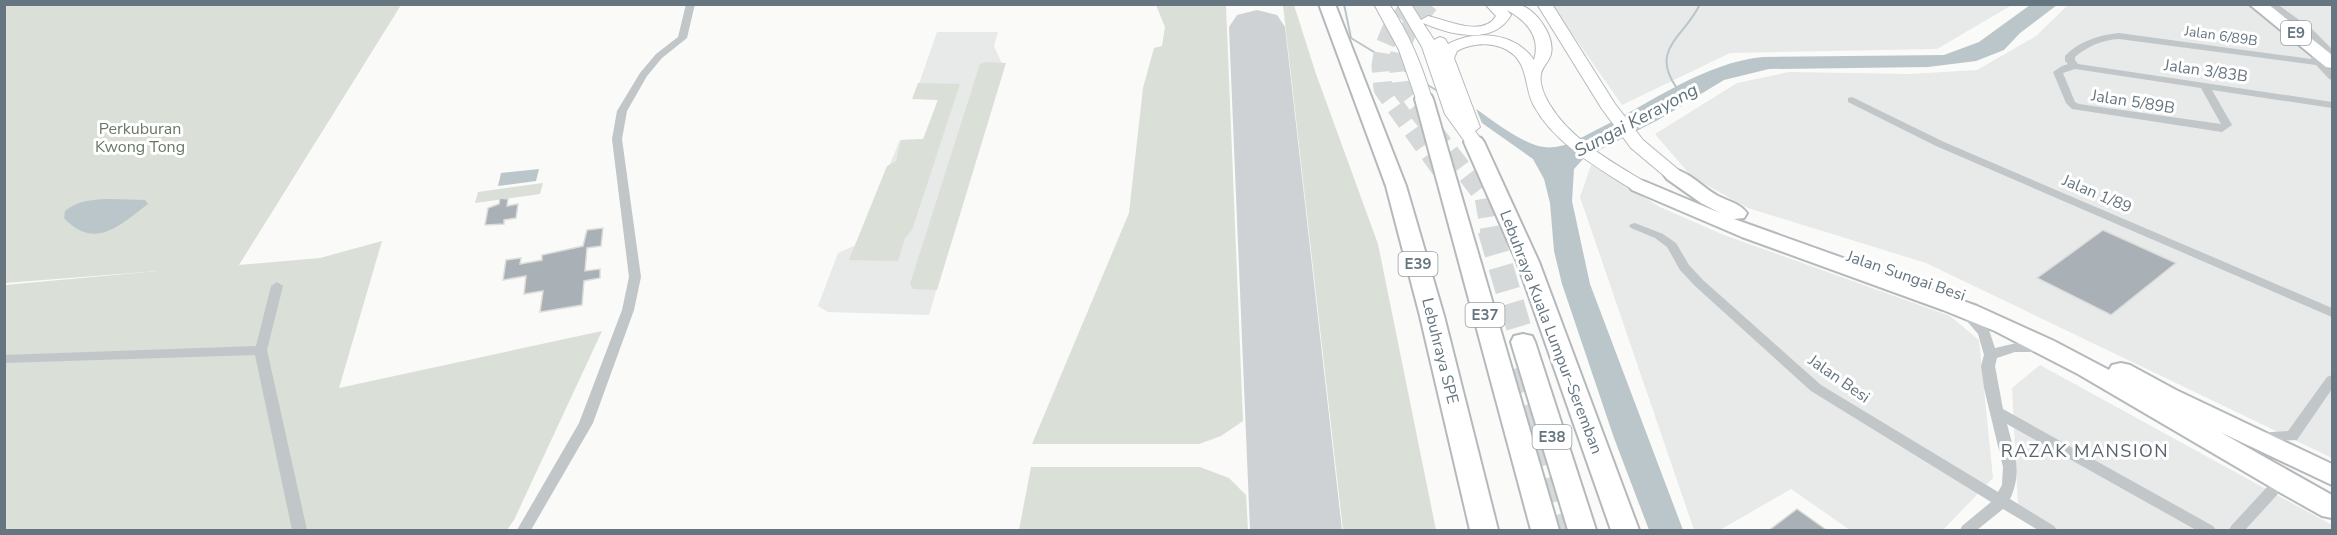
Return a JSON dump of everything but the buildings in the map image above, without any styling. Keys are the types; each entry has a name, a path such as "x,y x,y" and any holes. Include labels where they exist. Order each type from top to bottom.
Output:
{"highway":[{"name":"Lebuhraya SPE","path":"1321,4 1388,186 1424,316 1474,531"},
{"name":"Lebuhraya SPE","path":"1327,4 1396,186 1432,316 1484,531"},
{"name":"E9","path":"2258,4 2329,58"},
{"name":"E9","path":"2269,4 2329,58"},
{"name":"E37","path":"1424,99 1545,531"},
{"name":"Lebuhraya Kuala Lumpur–Seremban","path":"1473,135 1528,262 1625,531"},
{"path":"1670,200 1656,189 1658,182 1683,181"},
{"name":"Jalan Sungai Besi","path":"1683,181 1708,199 1752,220 1988,305 2095,356 2167,396 2322,470"},
{"name":"Jalan Sungai Besi","path":"1639,186 1772,242 2004,326 2332,508"},
{"name":"E38","path":"1522,342 1582,531"}],"main road":[{"name":"E37","path":"1381,4 1393,20 1414,63 1424,99"},
{"path":"1404,4 1430,46 1447,80 1453,114 1473,135"},
{"name":"Lebuhraya Kuala Lumpur–Seremban","path":"1417,4 1447,57 1447,80 1473,135"},
{"path":"1428,20 1452,28 1488,29 1499,24 1504,15 1492,4"},
{"path":"1447,57 1450,49 1465,42 1501,43 1522,55 1533,74 1543,59 1544,39 1532,20 1507,4"},
{"name":"Jalan Sungai Besi","path":"1544,4 1608,106 1637,144 1683,181"},
{"name":"Jalan Sungai Besi","path":"1533,74 1534,93 1559,127 1603,164 1639,186"}],"street":[{"path":"524,531 586,423 628,310 635,277 616,139 622,111 643,75 659,56 682,38 691,4"},
{"path":"2250,4 2329,58 2332,77"},
{"name":"Jalan 6/89B","path":"2119,36 2329,58"},
{"name":"Jalan 5/89B","path":"2075,66 2070,61 2070,56 2078,50 2097,40 2119,36"},
{"name":"Jalan 5/89B","path":"2075,66 2058,72 2071,103 2076,107 2222,129 2227,125 2205,86"},
{"name":"Jalan 3/83B","path":"2075,66 2332,105"},
{"name":"Jalan 1/89","path":"1852,100 1940,144 2332,313"},
{"name":"Jalan Besi","path":"1635,226 1659,236 1672,245 1684,267 1698,283 1802,378 1874,425 2049,531"},
{"path":"277,286 261,350 300,531"},
{"path":"1959,308 1984,333 1992,355 1988,366 1995,411 2010,467 2009,485 2001,502 1968,531"},
{"path":"1992,355 2017,347 2052,351"},
{"path":"4,359 261,350"},
{"path":"2292,436 2332,380"},
{"path":"1995,411 2208,531"},
{"path":"2251,436 2292,436 2322,470"},
{"path":"2236,531 2272,490"}],"shaded area":[{"path":"1552,5 2012,5 1937,49 1730,53 1622,105"},
{"path":"2068,5 2332,5 2332,458 1926,263 1748,208 1692,177 1655,134 1737,83 1789,72 1910,74 1977,70 2036,36"},
{"path":"937,32 998,32 994,46 1003,66 929,315 828,312 818,306 838,253 856,245 900,140 925,139 938,99 914,98"},
{"path":"1591,165 1660,207 1724,235 1950,316 1979,340 1993,478 1943,530 1850,530 1791,489 1720,530 1694,530 1580,197"},
{"path":"2040,365 2332,525 2332,530 2057,530 2018,507 2012,388"}],"green space":[{"name":"Perkuburan Kwong Tong","path":"5,5 401,5 239,265 320,258 382,241 339,388 602,331 514,520 507,530 5,530 5,285 158,271 5,283"},
{"path":"1156,5 1226,6 1243,421 1221,436 1199,444 1032,444 1129,213 1143,88 1154,48 1162,46 1165,27"},
{"path":"1283,5 1294,5 1316,74 1378,244 1436,530 1343,530"},
{"path":"1006,63 937,290 913,289 910,284 980,64"},
{"path":"918,83 960,84 912,230 905,238 898,261 849,260 887,166 896,161 901,140 923,139 938,100 912,99"},
{"path":"543,183 540,194 475,203 478,192"},
{"path":"1031,467 1200,467 1229,478 1246,495 1248,530 1019,530"}],"water":[{"name":"Sungai Kerayong","path":"2030,5 2057,5 2020,33 2004,50 1976,61 1928,67 1769,69 1724,80 1658,120 1584,158 1574,169 1572,201 1590,284 1683,530 1649,530 1614,438 1562,284 1554,251 1550,203 1544,179 1533,159 1482,123 1476,109 1527,142 1544,147 1560,146 1721,66 1763,57 1944,55 1979,42"},
{"path":"539,169 536,181 498,186 501,173"},
{"path":"103,199 145,200 148,204 127,220 97,234 86,233 75,228 64,218 65,211 82,202"}],"waterway":[{"path":"1344,4 1351,38 1410,74"},
{"name":"Sungai Kerayong","path":"1679,91 1670,77 1667,64 1668,54 1672,44 1700,4"},
{"path":"1426,84 1441,93"}],"runway":[{"path":"1257,27 1296,530"}],"tunnel":[{"path":"1412,4 1392,28 1384,47 1381,66 1383,89 1447,178"},
{"path":"1429,4 1407,32 1401,47 1398,62 1401,89 1484,197 1490,232"},
{"path":"1490,230 1523,342"},
{"path":"1511,370 1565,530"}],"district":[{"name":"RAZAK MANSION","path":"2085,451"}]}
